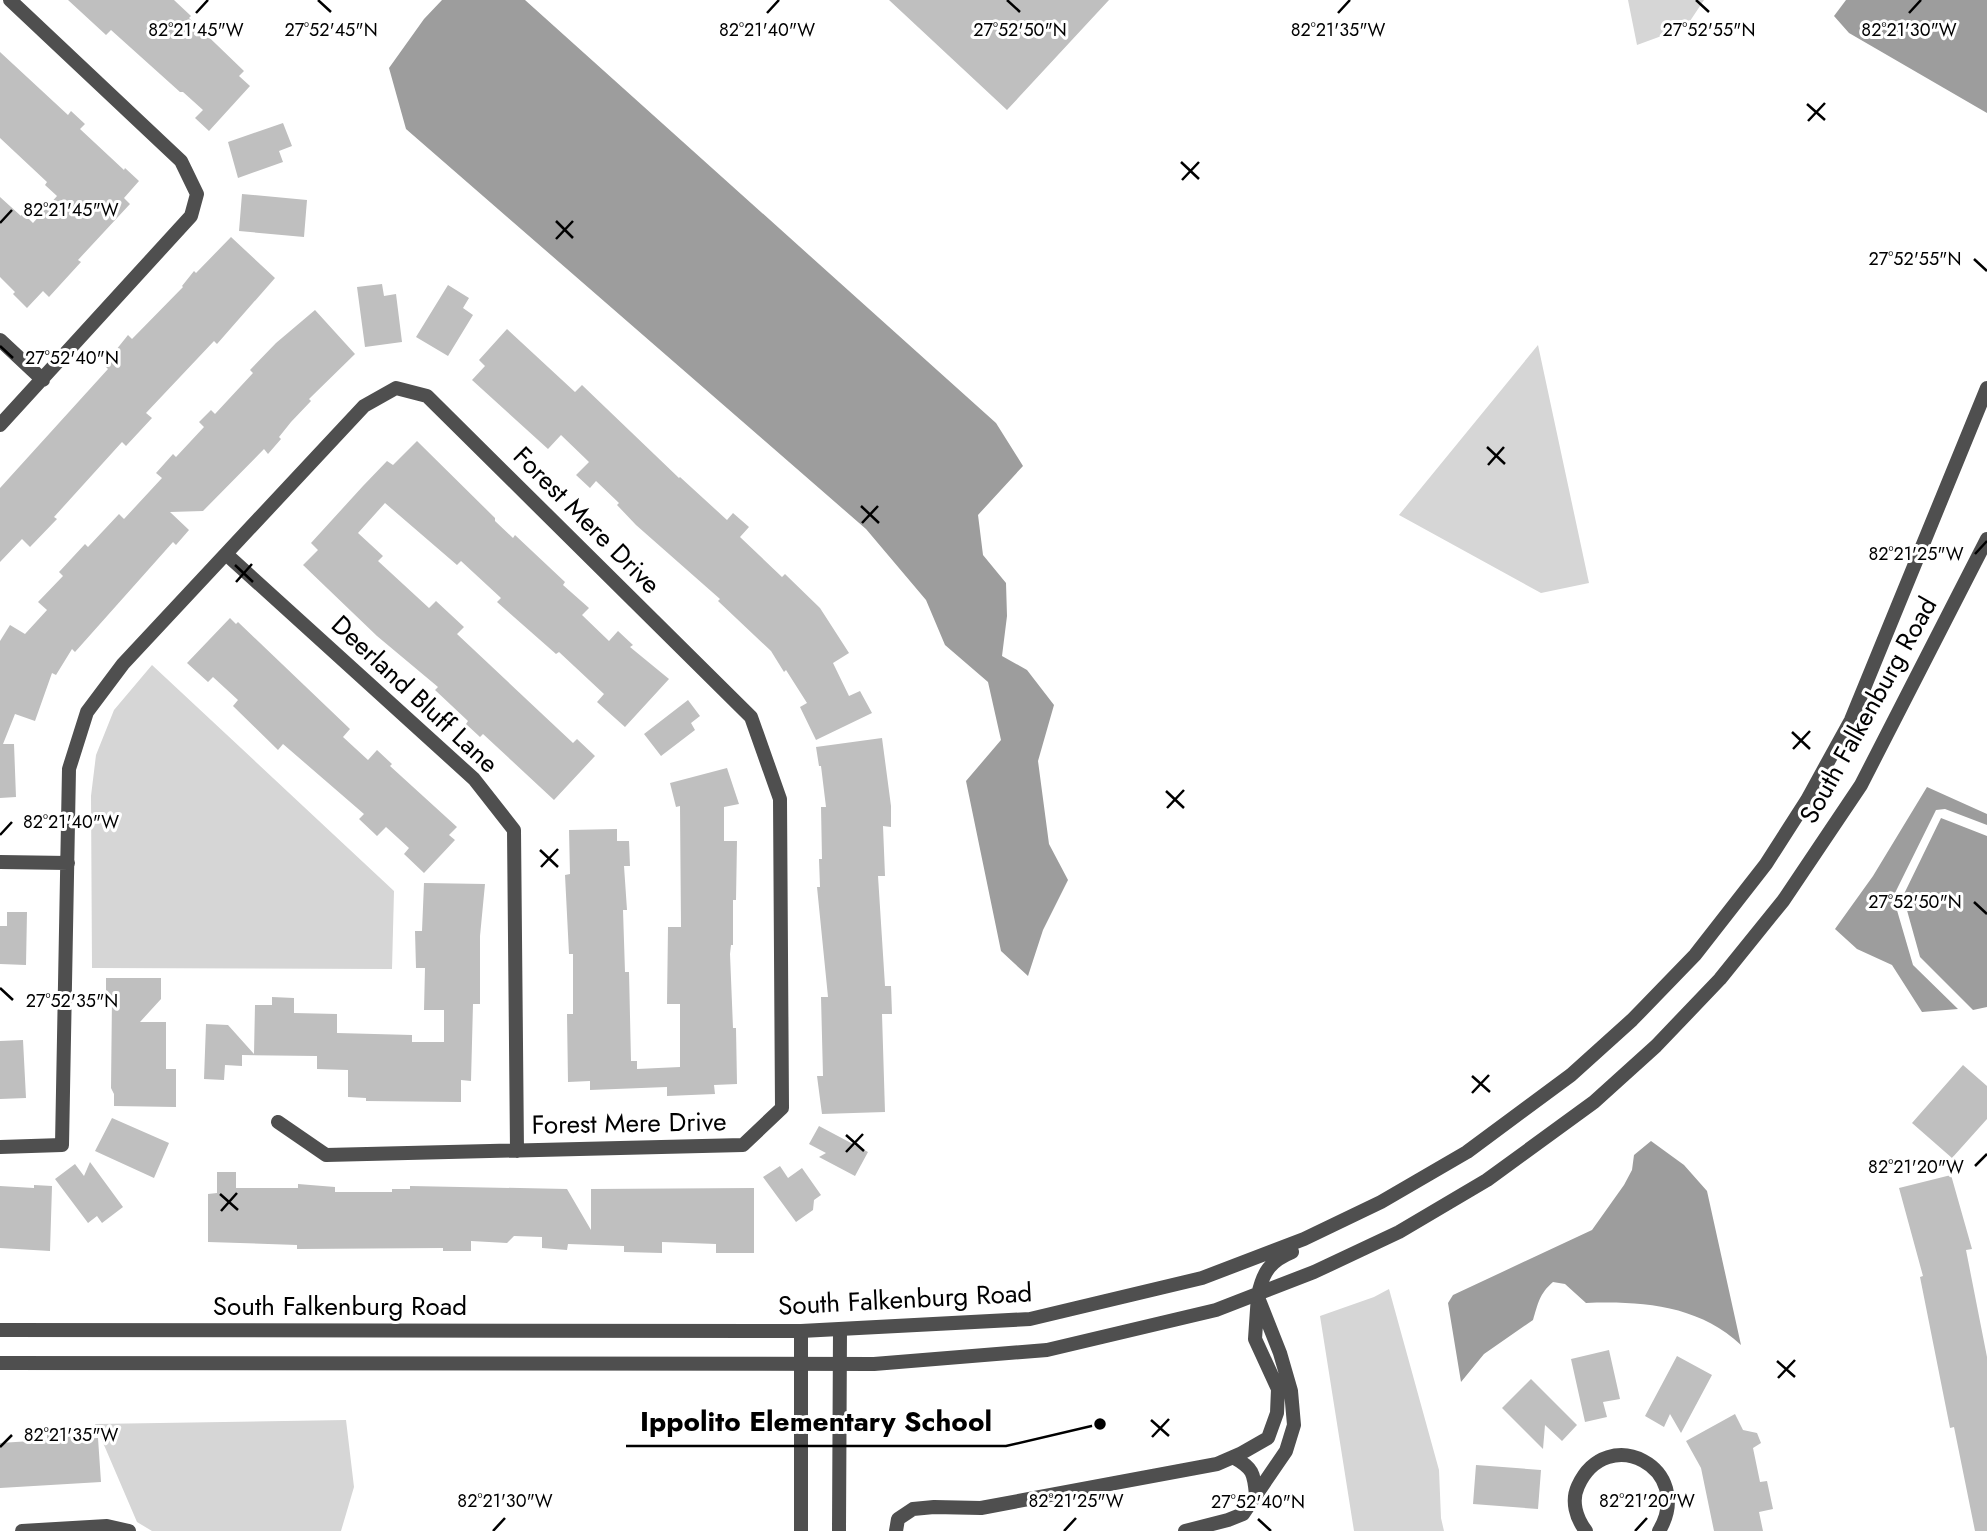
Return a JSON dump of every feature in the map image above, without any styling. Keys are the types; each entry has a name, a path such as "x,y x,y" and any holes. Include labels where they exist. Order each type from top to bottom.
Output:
{"street":[{"path":"0,425 191,216 197,194 181,161 9,0"},
{"path":"0,340 43,380"},
{"name":"Forest Mere Drive","path":"0,1147 62,1146 69,769 87,712 123,664 364,406 396,388 427,396 751,717 780,799 782,1108 743,1145 326,1155 278,1122"},
{"name":"South Falkenburg Road","path":"0,1330 801,1331 1030,1319 1189,1282 1304,1239 1381,1202 1466,1152 1571,1075 1632,1020 1695,955 1766,864 1807,800 1851,720 1987,388"},
{"name":"South Falkenburg Road","path":"0,1363 874,1364 1047,1350 1216,1310 1314,1272 1399,1232 1487,1180 1594,1102 1656,1046 1720,979 1783,901 1861,785 1987,539"},
{"name":"Deerland Bluff Lane","path":"226,554 474,779 514,830 517,1151"},
{"path":"0,862 68,863"},
{"path":"896,1531 898,1519 913,1509 981,1508 1217,1464 1268,1438 1278,1413 1278,1389 1255,1339 1262,1277 1274,1262 1357,1223 1381,1202"},
{"path":"1185,1531 1243,1514 1286,1451 1294,1425 1291,1391 1258,1295"},
{"path":"839,1531 840,1330"},
{"path":"801,1331 801,1531"},
{"path":"1586,1531 1579,1522 1575,1507 1576,1490 1583,1476 1609,1456 1625,1455 1639,1458 1652,1466 1662,1477 1668,1490 1666,1520 1659,1531"},
{"path":"1233,1457 1248,1465 1255,1476 1256,1495"},
{"path":"22,1531 107,1526 129,1531"}],"shaded area":[{"path":"442,0 525,0 996,423 1023,466 978,515 983,555 1006,583 1007,616 1002,656 1027,670 1054,705 1038,761 1049,844 1068,880 1043,930 1028,976 1001,951 966,781 1001,740 988,682 945,645 926,600 866,529 406,129 389,68 424,19"},
{"path":"1628,0 1704,0 1686,27 1637,45"},
{"path":"1846,0 1987,0 1987,113 1849,33 1834,16"},
{"path":"1538,345 1589,583 1541,593 1399,515"},
{"path":"152,665 394,891 392,969 92,968 91,796 96,755 114,710"},
{"path":"1927,787 1987,814 1987,825 1945,809 1936,810 1895,893 1894,900 1913,965 1958,1009 1922,1012 1892,965 1857,949 1835,929 1873,876"},
{"path":"1941,818 1987,836 1987,1007 1973,1010 1920,957 1903,896"},
{"path":"1651,1141 1684,1165 1707,1191 1741,1345 1707,1321 1688,1314 1648,1305 1586,1303 1565,1284 1553,1282 1542,1295 1533,1320 1484,1354 1461,1382 1448,1303 1453,1295 1592,1230 1624,1185 1632,1170 1634,1155"},
{"path":"1389,1289 1439,1470 1444,1531 1354,1531 1320,1316"},
{"path":"346,1420 354,1487 341,1531 152,1531 137,1522 95,1424"}],"building":[{"path":"68,0 174,0 244,71 239,76 250,86 209,131 195,118 203,110 111,30 106,35"},
{"path":"889,0 1109,0 1007,110"},
{"path":"0,52 68,115 71,111 85,124 80,129 139,181 124,198 130,204 78,260 81,262 49,297 43,291 27,308 0,277 0,197 33,223 57,196 45,185 47,182 0,138"},
{"path":"283,123 292,146 279,151 283,162 238,178 228,142"},
{"path":"242,194 307,200 304,237 239,231"},
{"path":"231,237 275,278 217,344 214,341 146,413 152,418 126,446 122,442 30,547 22,539 0,562 0,488 108,369 104,365 128,335 132,339 183,287 194,271 196,273"},
{"path":"382,284 384,296 396,294 402,342 365,347 357,287"},
{"path":"448,285 469,298 463,308 473,315 448,356 416,337"},
{"path":"315,310 355,354 309,399 311,401 291,422 268,454 264,449 203,511 170,512 189,530 176,545 173,542 75,652 72,649 56,675 52,673 35,721 15,714 3,744 14,744 16,797 0,798 0,641 10,625 25,634 47,610 38,602 63,576 59,572 85,544 88,547 119,514 124,519 162,478 156,473 173,454 176,457 204,427 199,422 211,410 215,414 253,373 250,370 276,343"},
{"path":"507,329 575,392 582,385 727,520 733,513 749,527 740,537 782,577 785,574 820,608 849,653 833,663 849,696 860,691 872,713 816,740 800,707 807,703 771,651 718,601 720,599 636,525 617,505 619,503 596,481 590,488 576,475 589,462 561,435 548,449 472,380 485,366 479,360"},
{"path":"417,441 495,521 513,538 515,535 565,582 563,585 589,608 582,615 609,641 618,631 633,645 630,647 669,679 625,727 597,702 604,694 559,652 556,654 497,602 501,598 461,561 457,565 385,503 358,533 383,556 378,561 429,608 436,601 464,627 457,634 573,743 577,739 595,756 554,800 483,734 480,737 466,724 468,721 435,690 438,687 377,636 303,565 318,550 311,543 363,486 387,461 393,465"},
{"path":"230,618 236,624 238,622 350,729 343,737 368,760 377,750 392,764 390,766 457,827 449,835 455,840 424,873 404,854 409,848 386,827 377,836 359,819 364,814 283,744 278,750 233,706 238,700 213,677 208,682 187,663"},
{"path":"688,700 700,716 691,723 695,730 661,756 644,734"},
{"path":"882,738 891,806 891,827 883,826 885,876 878,876 885,986 891,986 892,1014 882,1014 885,1112 822,1114 817,1076 823,1076 821,997 828,997 817,887 820,887 819,859 822,859 821,807 826,807 816,747"},
{"path":"727,768 739,804 724,807 724,841 737,841 736,900 733,900 733,945 730,954 737,1084 714,1085 715,1094 667,1096 667,1087 590,1090 590,1081 568,1082 567,1014 573,1014 573,954 569,954 565,875 570,874 569,830 617,829 617,841 629,841 630,866 624,866 627,910 623,910 625,972 629,972 631,1061 637,1061 637,1069 680,1067 680,1004 667,1004 668,927 681,927 680,806 676,807 670,783"},
{"path":"424,883 485,884 480,936 480,1004 473,1004 471,1081 461,1080 461,1102 366,1101 366,1098 348,1097 348,1070 317,1069 317,1056 242,1055 242,1066 225,1065 224,1080 204,1079 206,1024 228,1025 254,1054 255,1005 272,1005 272,997 294,998 294,1013 337,1014 337,1033 412,1035 412,1042 444,1042 444,1010 424,1010 425,968 416,968 415,931 422,931"},
{"path":"7,912 27,912 26,965 0,964 0,926 7,926"},
{"path":"106,978 161,978 161,999 140,1022 166,1022 166,1069 176,1069 176,1107 114,1106 111,1088 112,998 106,998"},
{"path":"23,1040 26,1098 0,1099 0,1041"},
{"path":"1963,1065 1987,1086 1987,1119 1952,1158 1912,1123"},
{"path":"112,1118 169,1143 154,1178 95,1151"},
{"path":"819,1126 868,1152 855,1176 819,1157 826,1153 809,1144"},
{"path":"90,1162 123,1207 102,1223 97,1216 88,1223 55,1179 75,1164 84,1176"},
{"path":"780,1166 788,1178 802,1168 821,1195 814,1200 813,1210 796,1222 763,1177"},
{"path":"217,1172 236,1172 236,1188 298,1188 298,1184 335,1187 335,1192 392,1192 392,1189 410,1189 410,1186 567,1189 591,1230 591,1189 754,1188 754,1253 716,1253 716,1244 662,1242 662,1253 624,1252 624,1246 568,1244 567,1250 542,1248 542,1237 514,1236 507,1243 471,1241 471,1251 443,1251 443,1248 297,1249 297,1245 208,1242 208,1194 217,1193"},
{"path":"1951,1175 1972,1249 1966,1250 1987,1357 1987,1531 1975,1531 1954,1427 1950,1428 1920,1277 1923,1276 1899,1188"},
{"path":"34,1185 52,1186 50,1251 0,1248 0,1186 34,1188"},
{"path":"1609,1350 1620,1399 1603,1402 1607,1417 1585,1422 1571,1359"},
{"path":"1677,1356 1712,1375 1681,1433 1670,1414 1664,1427 1645,1416"},
{"path":"1531,1379 1577,1425 1562,1441 1545,1425 1543,1449 1502,1408"},
{"path":"1735,1414 1743,1430 1757,1433 1761,1443 1753,1448 1760,1482 1767,1481 1773,1509 1759,1512 1763,1531 1714,1531 1701,1468 1686,1441"},
{"path":"72,1430 72,1439 98,1438 101,1482 0,1488 0,1443 47,1440 47,1432"},
{"path":"1476,1465 1541,1470 1538,1509 1473,1504"}],"place":[{"name":"Ippolito Elementary School","path":"1100,1424"}]}
